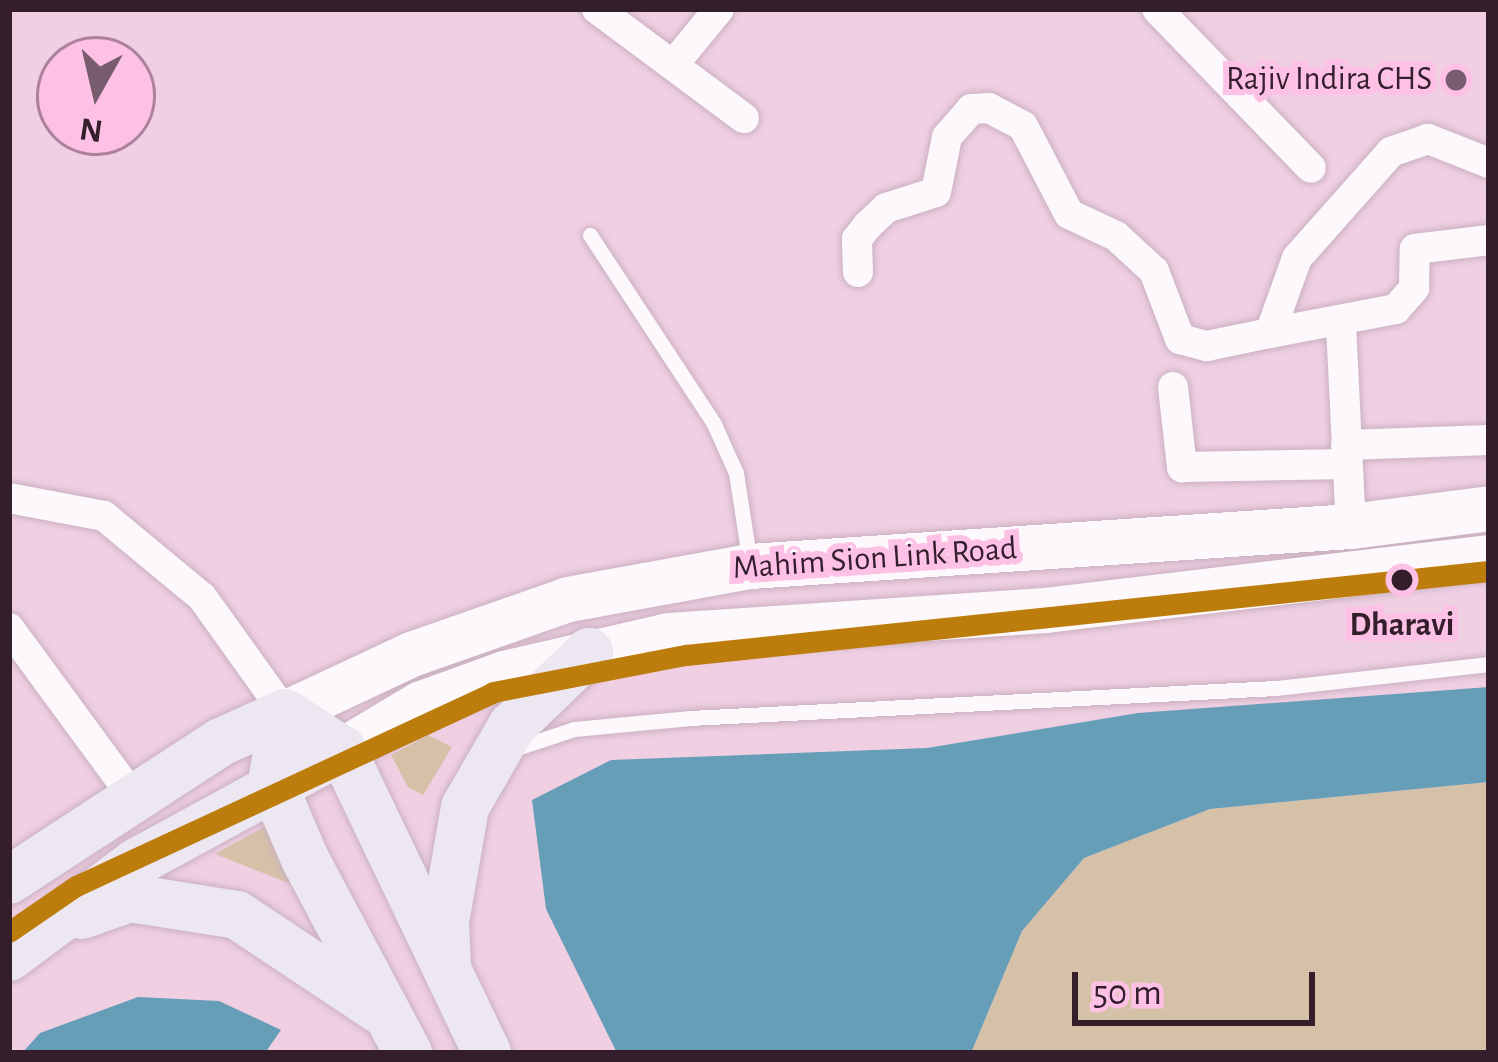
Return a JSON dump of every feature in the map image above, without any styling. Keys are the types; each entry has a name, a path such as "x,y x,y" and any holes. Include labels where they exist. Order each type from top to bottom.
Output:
{"main road":[{"name":"Mahim Sion Link Road","path":"285,713 411,654 568,599 750,566 1351,526 1489,508"},
{"path":"9,957 137,862 272,782 342,750 419,704 589,652 669,635 1045,610 1489,557"},
{"path":"449,980 446,922 465,807 512,726 589,652"},
{"path":"285,713 342,750 487,1053"},
{"path":"285,713 272,782 398,1034"},
{"path":"9,880 220,742 285,713"},
{"path":"54,925 130,898 190,902 278,936 398,1034"}],"street":[{"path":"597,9 743,118"},
{"path":"673,65 719,9"},
{"path":"1157,9 1311,168"},
{"path":"858,272 857,239 867,226 886,208 936,192 947,136 971,109 989,108 1023,127 1069,214 1116,236 1154,271 1180,339 1207,346 1341,325 1408,302 1422,244 1489,241"},
{"path":"1274,332 1282,280 1391,152 1428,139 1489,163"},
{"path":"1341,325 1351,526"},
{"path":"1173,387 1175,458 1182,467 1489,440"},
{"path":"9,498 104,516 202,597 285,713"},
{"path":"9,628 134,798"}],"lane":[{"path":"590,235 715,424 736,473 750,566"},
{"path":"496,754 574,729 1276,688 1489,664"}],"shaded area":[{"path":"428,735 452,747 423,795 408,787 391,755"},
{"path":"1489,782 1489,1053 971,1053 1022,931 1084,858 1210,809"},
{"path":"273,822 298,887 215,854"}],"water":[{"path":"1489,687 1489,782 1210,809 1084,858 1022,931 971,1053 617,1053 546,909 532,800 611,760 927,748 1138,713"},
{"path":"138,997 219,1001 281,1030 265,1053 22,1053 40,1033"}],"transit line":[{"path":"9,932 76,886 493,692 686,655 1489,571"}],"place":[{"name":"Rajiv Indira CHS","path":"1456,80"},
{"name":"Dharavi","path":"1402,580"}]}
